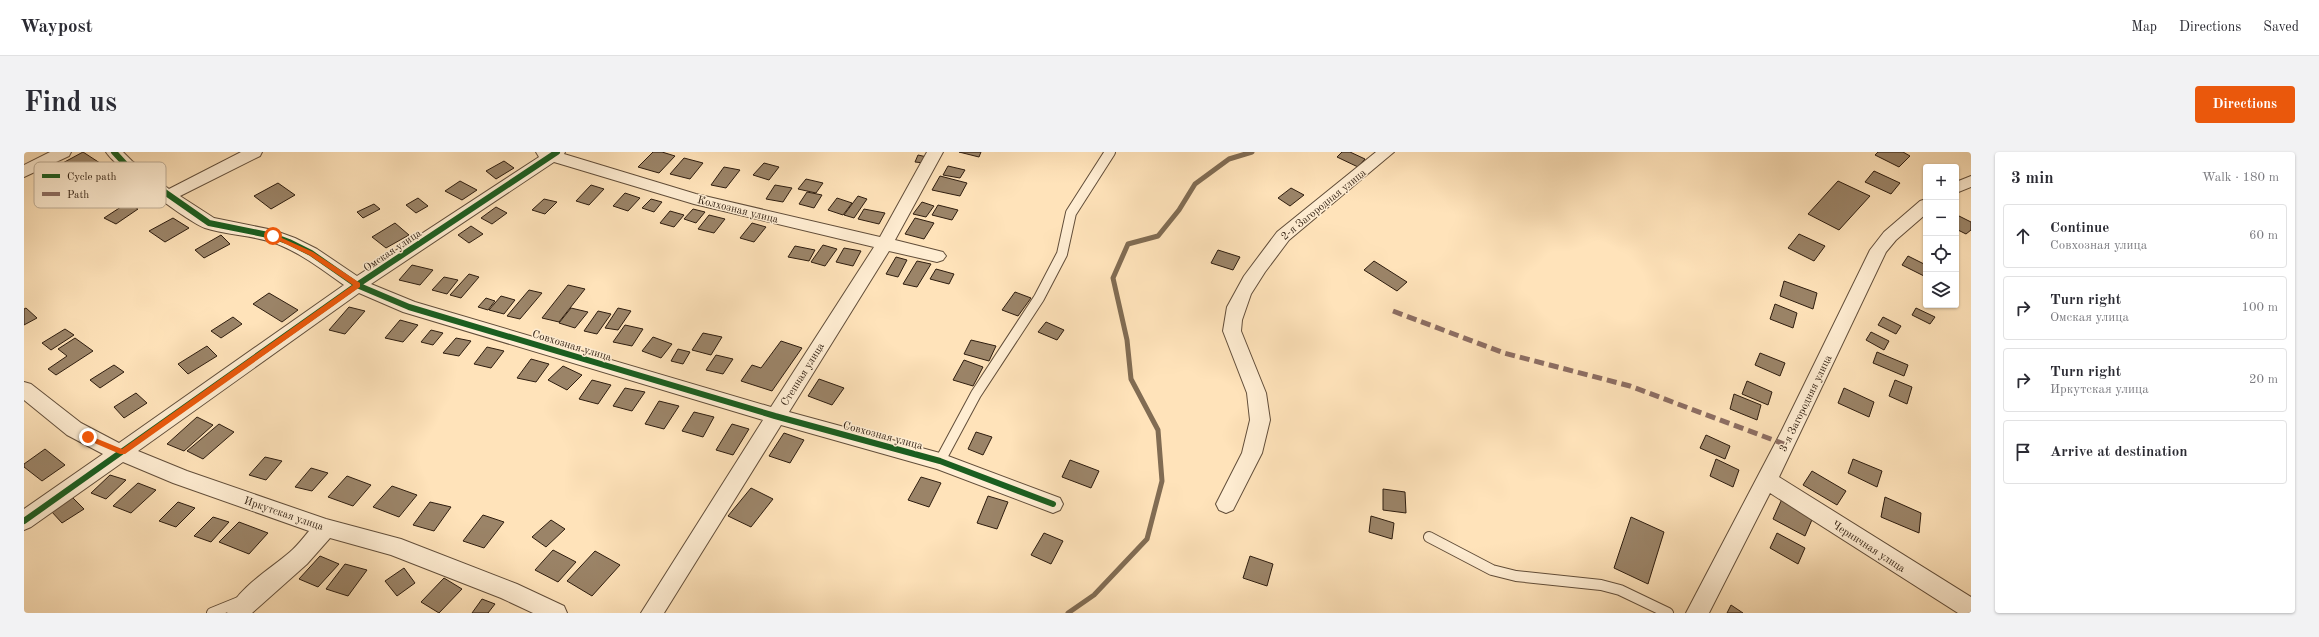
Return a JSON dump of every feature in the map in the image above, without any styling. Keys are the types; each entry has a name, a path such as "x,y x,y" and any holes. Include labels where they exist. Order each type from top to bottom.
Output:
{"street":[{"path":"44,162 63,152"},
{"name":"Совхозная улица","path":"114,152 123,162"},
{"path":"168,196 254,152"},
{"name":"Степная улица","path":"652,613 885,243 935,152"},
{"name":"2-я Загородная улица","path":"1226,504 1245,468 1260,419 1258,398 1254,383 1232,331 1233,319 1242,295 1271,249 1283,236 1386,152"},
{"name":"Колхозная улица","path":"550,153 694,199 937,256"},
{"name":"Омская улица","path":"24,521 357,285 550,153"},
{"path":"24,172 34,167"},
{"path":"1959,187 1971,181"},
{"name":"Совхозная улица","path":"168,196 209,223 273,236 289,242 311,253 357,285 409,307 775,416 940,461 1052,504"},
{"name":"3-я Загородняя улица","path":"1697,613 1768,481 1784,444 1879,250 1890,236 1923,208"},
{"name":"Иркутская улица","path":"24,390 74,429 105,446 123,452 180,477 326,528 400,549 509,591 556,613"},
{"name":"Черничная улица","path":"1768,481 1971,609"},
{"path":"238,613 253,596 299,557 326,528"}],"lane":[{"path":"940,461 976,394 1038,298 1062,254 1071,213 1110,152"},
{"path":"1429,537 1492,570 1516,576 1601,585 1620,590 1668,613"},
{"path":"212,613 253,596"}],"building":[{"path":"83,152 98,162 65,162"},
{"path":"653,152 662,152 675,156 659,173 638,167"},
{"path":"959,152 981,152 979,157"},
{"path":"1342,152 1350,152 1365,159 1358,167 1337,157"},
{"path":"1878,152 1903,152 1910,156 1899,167 1875,155"},
{"path":"918,155 927,157 924,163 915,162"},
{"path":"684,158 703,163 690,179 670,174"},
{"path":"504,161 514,168 496,179 486,171"},
{"path":"764,163 779,167 769,180 753,175"},
{"path":"948,166 965,170 960,178 943,175"},
{"path":"724,167 740,170 726,188 711,185"},
{"path":"1874,171 1900,183 1891,194 1865,182"},
{"path":"940,176 967,183 960,196 932,190"},
{"path":"806,179 823,183 816,193 798,189"},
{"path":"460,181 477,190 462,200 445,191"},
{"path":"1838,181 1870,196 1839,230 1808,214"},
{"path":"278,183 295,195 271,209 254,196"},
{"path":"591,185 604,189 589,205 576,201"},
{"path":"775,185 792,188 783,202 766,199"},
{"path":"1291,188 1304,195 1290,206 1278,198"},
{"path":"807,192 822,195 814,208 799,204"},
{"path":"625,193 640,198 628,211 613,206"},
{"path":"858,196 867,199 854,218 844,215"},
{"path":"418,198 428,206 416,213 406,205"},
{"path":"837,198 852,203 843,215 828,210"},
{"path":"544,199 557,202 545,214 532,210"},
{"path":"651,199 662,202 654,212 642,208"},
{"path":"922,202 934,206 926,217 913,214"},
{"path":"374,204 380,209 363,218 357,212"},
{"path":"938,205 958,210 952,220 932,215"},
{"path":"496,207 507,213 492,224 481,218"},
{"path":"119,208 138,209 116,224 104,218"},
{"path":"693,209 705,212 696,223 684,219"},
{"path":"864,209 885,213 879,224 858,219"},
{"path":"670,211 684,215 674,227 660,223"},
{"path":"709,215 725,219 714,233 698,229"},
{"path":"1959,216 1971,222 1971,230 1966,234 1959,230"},
{"path":"173,218 189,228 165,242 149,231"},
{"path":"915,218 934,223 924,239 905,234"},
{"path":"395,223 409,235 386,248 372,237"},
{"path":"752,223 766,227 754,242 740,238"},
{"path":"471,226 483,234 469,243 458,235"},
{"path":"1799,234 1825,246 1814,261 1788,248"},
{"path":"221,235 230,244 204,258 195,250"},
{"path":"823,245 837,249 825,266 811,262"},
{"path":"795,246 815,250 809,261 788,257"},
{"path":"844,248 861,251 853,266 836,262"},
{"path":"1218,250 1240,257 1233,270 1211,263"},
{"path":"1908,256 1923,264 1923,276 1902,265"},
{"path":"896,257 907,260 898,277 886,274"},
{"path":"917,261 931,264 917,287 903,284"},
{"path":"1374,261 1407,282 1397,291 1364,270"},
{"path":"412,265 433,270 420,285 399,280"},
{"path":"936,269 954,274 949,284 930,279"},
{"path":"469,274 479,277 461,298 450,295"},
{"path":"444,277 458,280 447,294 432,290"},
{"path":"1784,281 1817,293 1813,309 1780,296"},
{"path":"568,285 585,289 559,322 542,318"},
{"path":"529,290 542,293 520,319 507,316"},
{"path":"1015,292 1031,298 1018,316 1002,310"},
{"path":"269,293 298,310 282,322 253,304"},
{"path":"501,296 515,300 504,314 489,310"},
{"path":"486,298 495,301 488,310 478,307"},
{"path":"1775,304 1797,313 1793,328 1770,319"},
{"path":"349,307 365,311 345,334 329,330"},
{"path":"26,308 37,318 24,325 24,309"},
{"path":"571,308 588,312 575,328 559,323"},
{"path":"618,308 631,311 618,330 605,328"},
{"path":"1916,308 1935,317 1930,324 1912,315"},
{"path":"598,311 611,314 597,334 584,331"},
{"path":"233,317 242,324 221,338 211,331"},
{"path":"1883,317 1901,326 1896,334 1878,325"},
{"path":"400,320 418,325 403,342 385,338"},
{"path":"1046,322 1064,330 1057,340 1038,332"},
{"path":"625,325 643,329 632,346 613,342"},
{"path":"65,329 74,335 51,350 42,343"},
{"path":"431,330 443,333 433,345 421,342"},
{"path":"1871,332 1889,341 1884,350 1866,340"},
{"path":"703,333 722,337 711,355 692,350"},
{"path":"653,337 672,344 661,358 642,351"},
{"path":"75,338 93,351 56,375 48,369 67,356 58,349"},
{"path":"456,338 471,341 459,356 443,353"},
{"path":"971,340 996,346 989,361 964,354"},
{"path":"781,341 802,348 772,391 741,381 752,365 761,368"},
{"path":"207,346 217,356 188,374 178,364"},
{"path":"487,347 504,351 491,368 474,364"},
{"path":"678,349 690,352 683,364 671,361"},
{"path":"1877,352 1908,365 1904,376 1873,363"},
{"path":"1760,353 1785,363 1780,376 1755,365"},
{"path":"716,355 733,359 723,374 706,370"},
{"path":"531,359 549,364 536,382 517,378"},
{"path":"964,360 983,367 973,386 953,380"},
{"path":"114,365 124,372 100,388 90,380"},
{"path":"563,366 582,375 567,390 548,380"},
{"path":"819,379 844,388 832,405 808,396"},
{"path":"592,380 611,385 598,404 579,399"},
{"path":"1895,380 1912,387 1907,404 1889,396"},
{"path":"1747,381 1772,392 1768,405 1742,394"},
{"path":"625,388 645,392 632,411 613,406"},
{"path":"1844,388 1874,402 1869,417 1838,403"},
{"path":"136,393 147,403 124,418 114,407"},
{"path":"1734,394 1761,405 1757,420 1730,409"},
{"path":"659,401 679,406 664,429 645,424"},
{"path":"694,412 714,417 703,437 682,431"},
{"path":"197,417 213,425 184,451 167,444"},
{"path":"219,424 234,432 203,459 187,451"},
{"path":"732,424 749,429 733,455 716,450"},
{"path":"976,432 992,437 983,455 968,449"},
{"path":"784,433 804,440 790,463 769,456"},
{"path":"1706,435 1730,446 1725,459 1700,448"},
{"path":"45,449 65,465 42,481 24,467 24,464"},
{"path":"265,457 282,461 266,480 249,475"},
{"path":"1716,459 1739,470 1733,487 1710,476"},
{"path":"1853,459 1882,471 1877,487 1848,473"},
{"path":"1070,460 1099,471 1091,488 1062,477"},
{"path":"311,468 328,473 312,491 295,487"},
{"path":"1812,471 1846,491 1837,505 1803,485"},
{"path":"110,475 126,480 106,499 91,493"},
{"path":"347,476 371,485 353,506 328,497"},
{"path":"921,477 941,483 929,507 908,500"},
{"path":"138,483 156,490 131,513 113,506"},
{"path":"392,486 417,495 399,517 373,507"},
{"path":"751,488 773,499 751,527 728,516"},
{"path":"1383,489 1405,492 1406,513 1383,510"},
{"path":"988,496 1008,502 997,529 977,523"},
{"path":"72,497 84,509 62,523 51,511"},
{"path":"1885,497 1921,513 1919,533 1881,517"},
{"path":"1782,499 1814,515 1805,536 1773,519"},
{"path":"178,502 195,508 176,527 159,521"},
{"path":"430,502 451,507 434,531 413,525"},
{"path":"483,515 504,522 484,548 463,541"},
{"path":"1371,516 1394,523 1392,539 1369,532"},
{"path":"213,517 229,522 211,542 194,536"},
{"path":"1631,517 1664,532 1648,584 1614,568"},
{"path":"551,520 565,529 546,547 532,537"},
{"path":"239,522 268,533 249,554 219,542"},
{"path":"1044,533 1063,541 1051,564 1031,555"},
{"path":"1777,533 1805,548 1798,564 1770,548"},
{"path":"553,550 576,562 558,582 535,570"},
{"path":"595,551 620,565 592,596 567,581"},
{"path":"320,556 339,564 318,587 299,579"},
{"path":"1250,556 1273,564 1267,586 1243,578"},
{"path":"345,564 367,570 348,596 326,589"},
{"path":"404,568 415,583 397,596 385,581"},
{"path":"444,578 462,589 439,613 421,602"},
{"path":"482,599 495,604 488,613 472,613"},
{"path":"1731,605 1743,613 1727,613"}],"waterway":[{"path":"1068,613 1094,595 1147,539 1162,481 1158,430 1131,379 1127,340 1113,278 1128,244 1158,236 1179,210 1195,184 1229,159 1252,152"}],"marked path":[{"path":"1393,311 1504,353 1630,386 1784,444"}],"cycle path":[{"path":"114,152 123,162"},
{"path":"24,521 357,285 557,152"},
{"path":"166,195 209,223 273,236 289,242 311,253 357,285 409,307 775,416 940,461 1053,504"}],"route":[{"path":"88,437 105,446 123,452 357,285 311,253 273,236"}]}
